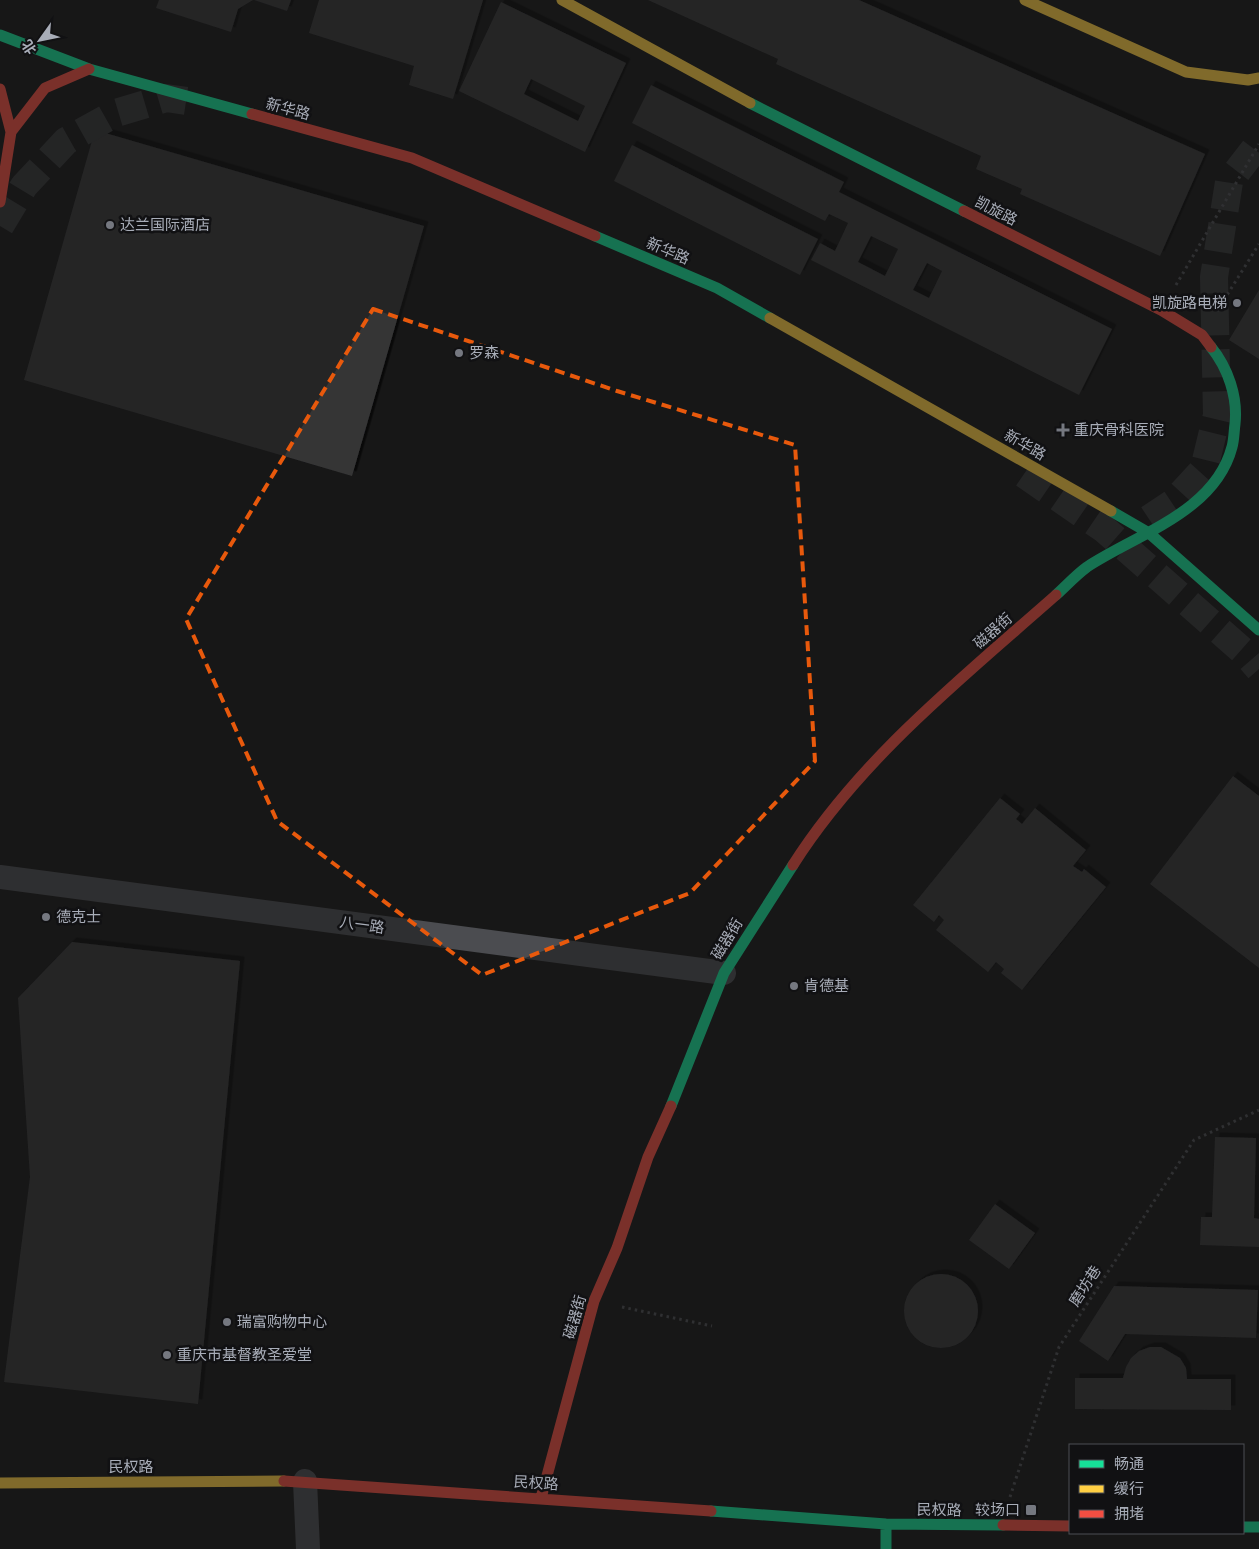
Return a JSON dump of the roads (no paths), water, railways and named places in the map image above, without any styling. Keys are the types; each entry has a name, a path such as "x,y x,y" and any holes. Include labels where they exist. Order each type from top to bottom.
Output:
{"main road":[{"name":"凯旋路","path":"562,0 758,108 1161,310 1202,335 1218,355 1231,382 1236,413 1232,447 1219,476 1191,505 1149,533"},
{"path":"1025,0 1186,72 1248,80 1259,78"},
{"name":"新华路","path":"0,35 90,70 412,158 718,288 1149,533 1259,630"},
{"path":"11,132 45,88 90,70"},
{"path":"0,89 11,132 0,202"},
{"name":"磁器街","path":"541,1498 594,1301 616,1248 648,1157 677,1094 724,973 804,846 854,784 918,718 1086,568 1149,533"},
{"name":"民权路","path":"0,1483 306,1481 886,1524 1069,1526"},
{"path":"886,1524 886,1549"},
{"path":"1244,1527 1259,1527"}],"street":[{"name":"八一路","path":"0,877 724,973"},
{"path":"306,1481 308,1549"}],"tunnel":[{"path":"0,226 24,186 66,141 116,113 166,98 193,102"},
{"path":"1149,519 1173,503 1204,469 1217,415 1214,277 1229,182 1259,143"},
{"path":"1024,474 1104,529 1245,653 1259,669"}],"place":[{"name":"达兰国际酒店","path":"110,225"},
{"name":"凯旋路电梯","path":"1237,303"},
{"name":"罗森","path":"459,353"},
{"name":"重庆骨科医院","path":"1063,430"},
{"name":"德克士","path":"46,917"},
{"name":"肯德基","path":"794,986"},
{"name":"瑞富购物中心","path":"227,1322"},
{"name":"重庆市基督教圣爱堂","path":"167,1355"},
{"name":"较场口","path":"1031,1510"}]}
